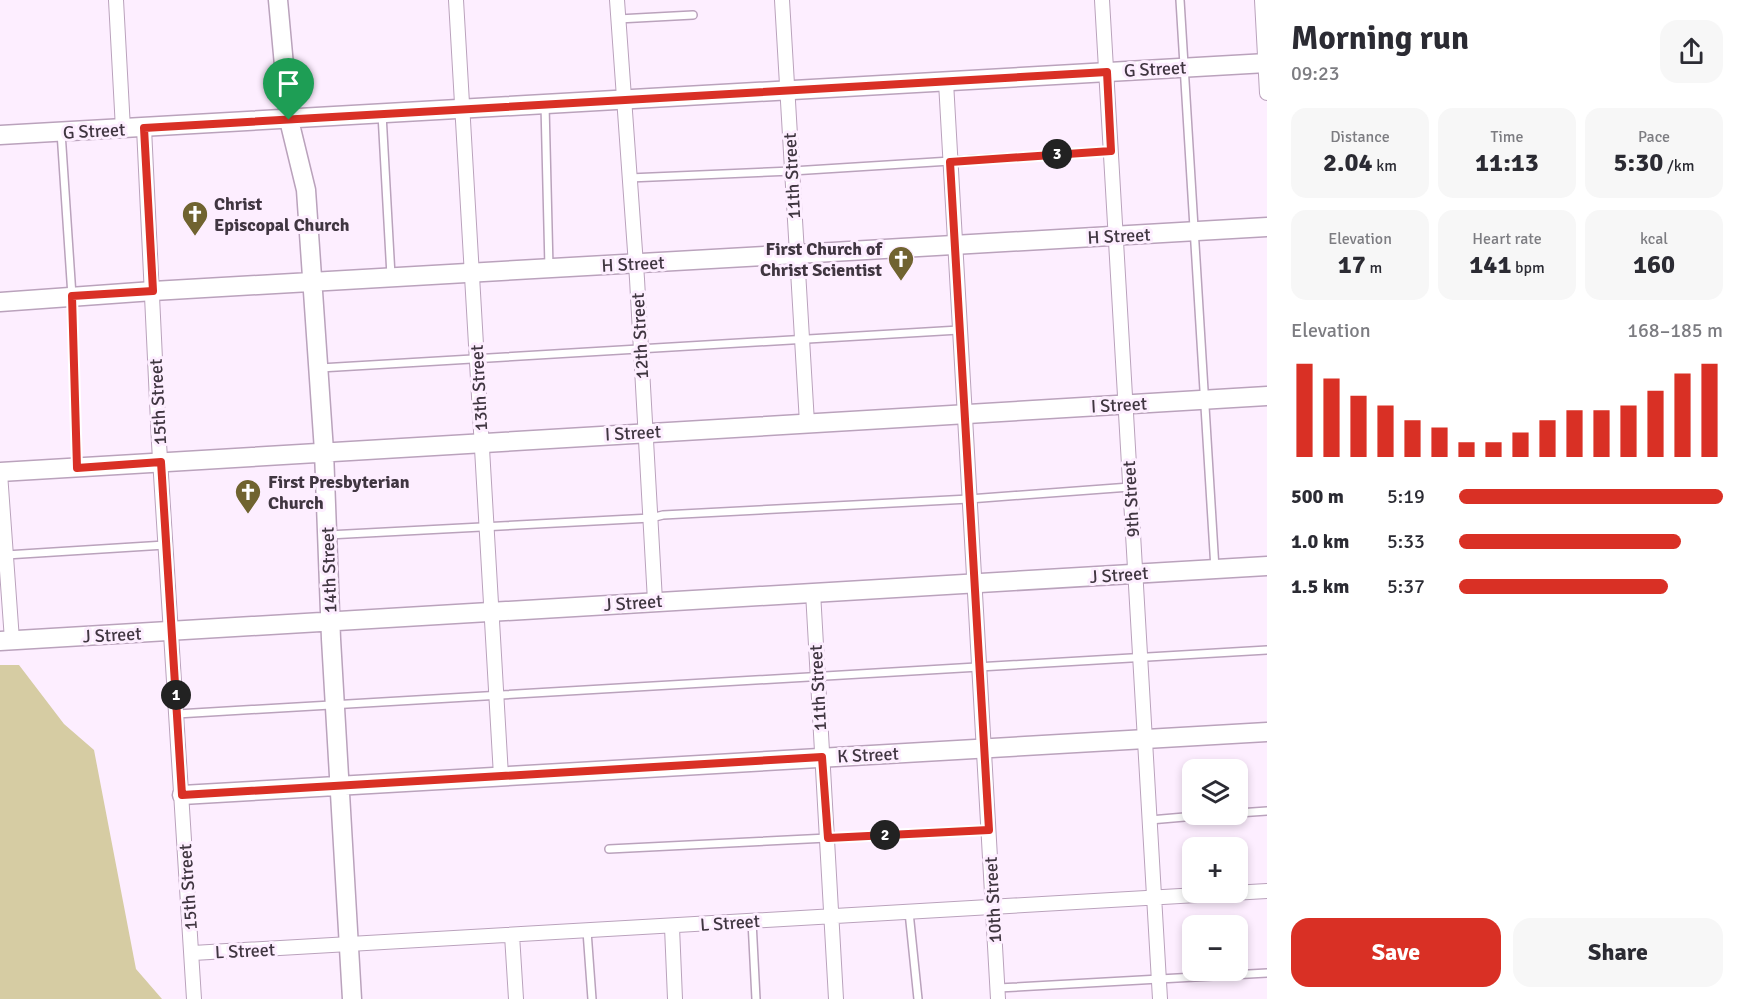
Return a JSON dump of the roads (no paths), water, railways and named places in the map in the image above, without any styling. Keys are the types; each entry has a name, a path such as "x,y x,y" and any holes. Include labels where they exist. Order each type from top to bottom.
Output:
{"street":[{"path":"116,0 123,129"},
{"name":"14th Street","path":"278,0 289,120 306,190 324,451 330,621 352,999"},
{"name":"13th Street","path":"456,0 501,776"},
{"name":"12th Street","path":"616,0 635,263 655,601"},
{"name":"11th Street","path":"782,0 807,423"},
{"name":"9th Street","path":"1102,0 1161,999"},
{"path":"1262,0 1267,93"},
{"name":"G Street","path":"0,135 1266,63"},
{"name":"10th Street","path":"946,82 963,414 998,994"},
{"name":"15th Street","path":"144,128 161,462 193,953 194,999"},
{"name":"H Street","path":"0,302 153,291 1267,227"},
{"name":"I Street","path":"0,472 1267,396"},
{"path":"0,472 6,555 6,640"},
{"name":"J Street","path":"6,640 1267,566"},
{"name":"11th Street","path":"813,592 836,999"},
{"name":"K Street","path":"182,795 1267,732"},
{"name":"L Street","path":"193,953 993,909 1267,891"},
{"path":"672,927 675,999"},
{"path":"512,935 516,999"}],"lane":[{"path":"1180,0 1215,569"},
{"path":"618,19 693,15"},
{"path":"544,105 549,269"},
{"path":"382,114 391,278"},
{"path":"60,132 72,296 77,468"},
{"path":"628,178 792,171 1111,151"},
{"path":"317,368 959,330"},
{"path":"328,535 486,528 801,506 969,499 1131,487"},
{"path":"6,555 166,545"},
{"path":"177,714 1267,650"},
{"path":"1248,812 1267,811"},
{"path":"1150,820 1182,817"},
{"path":"609,849 989,830"},
{"path":"909,912 918,999"},
{"path":"752,921 756,999"},
{"path":"587,931 592,999"},
{"path":"998,994 1159,979 1267,973"}],"place":[{"name":"Christ Episcopal Church","path":"195,237"},
{"name":"First Church of Christ Scientist","path":"901,282"},
{"name":"First Presbyterian Church","path":"248,515"}]}
